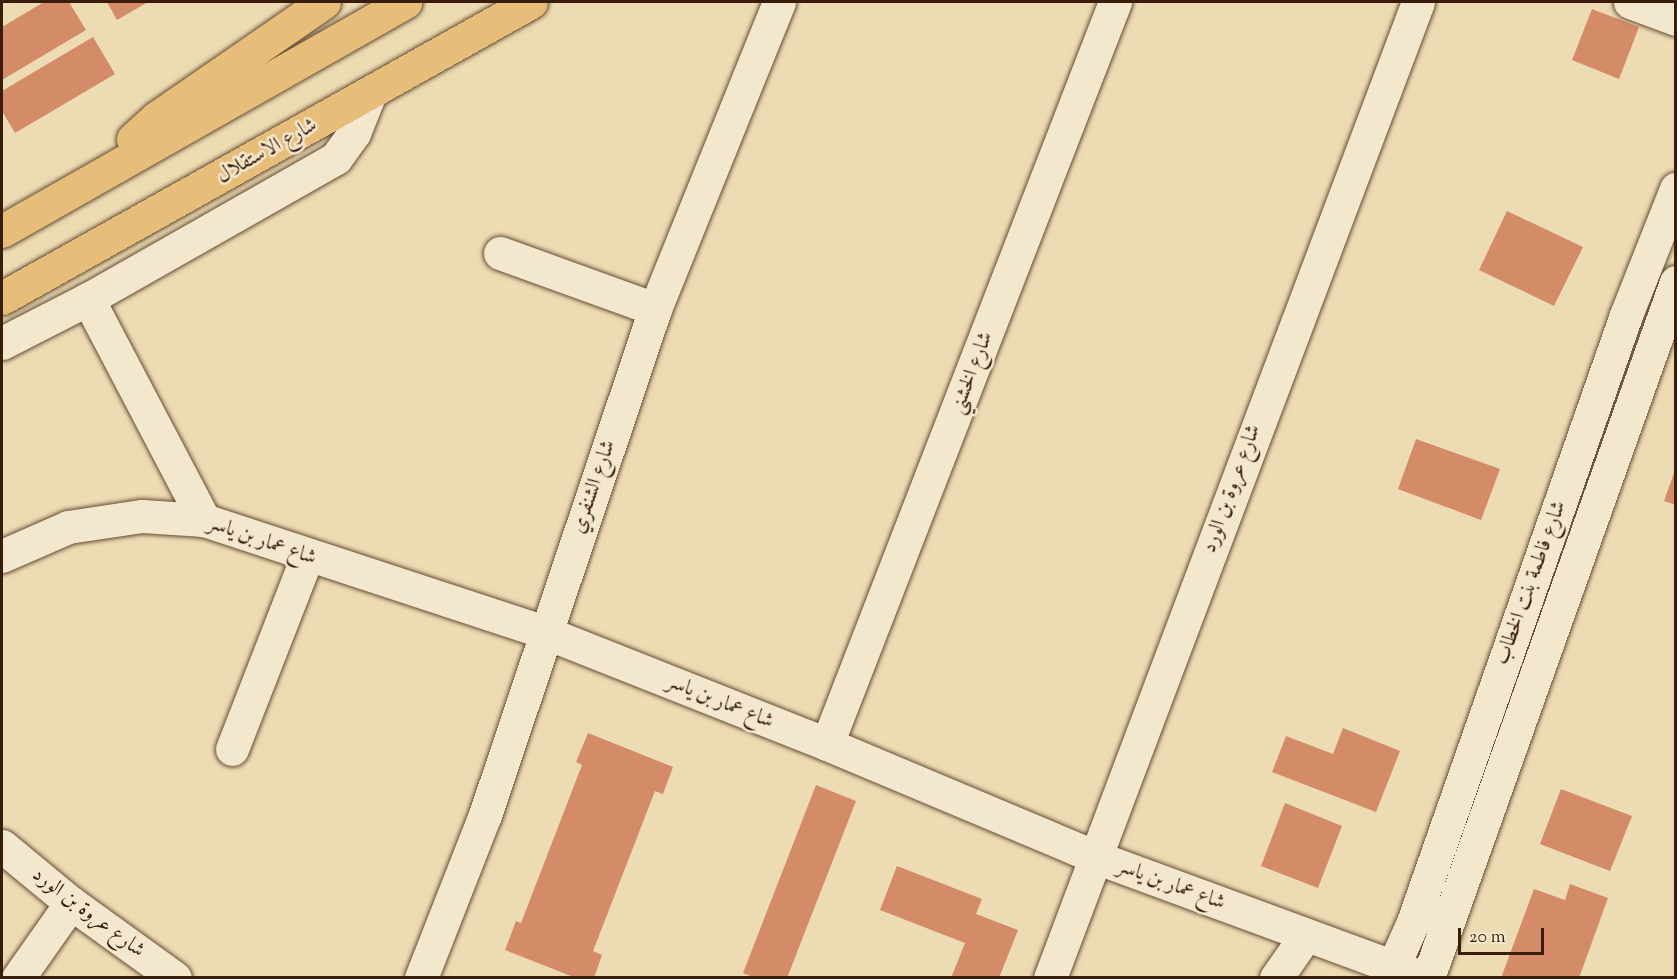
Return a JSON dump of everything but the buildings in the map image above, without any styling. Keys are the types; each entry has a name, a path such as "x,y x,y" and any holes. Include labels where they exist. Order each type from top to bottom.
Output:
{"highway":[{"path":"91,179 156,118 324,2"},
{"path":"2,231 405,2"},
{"name":"شارع الاستقلال","path":"2,298 531,2"}],"street":[{"name":"شارع الشنفري","path":"421,978 485,815 544,632 655,309 779,2"},
{"name":"شارع الخشني","path":"827,744 1115,2"},
{"name":"شارع عروة بن الورد","path":"1050,978 1098,858 1264,401 1418,2"},
{"path":"1630,2 1676,19"},
{"path":"2,343 88,299 336,158 354,133 370,93"},
{"name":"شارع فاطمة بنت الخطاب","path":"1391,972 1413,922 1622,326 1676,189"},
{"path":"500,253 655,309"},
{"name":"شارع فاطمة بنت الخطاب","path":"1426,978 1676,282"},
{"path":"88,299 204,520"},
{"name":"شاع عمار بن ياسر","path":"2,556 68,527 142,516 204,520 307,557 544,632 827,744 1098,858 1306,935 1391,972 1426,978"},
{"path":"232,748 307,557"},
{"name":"شارع عروة بن الورد","path":"2,846 71,903 175,978"},
{"path":"18,978 71,903"},
{"path":"1276,978 1306,935"}]}
